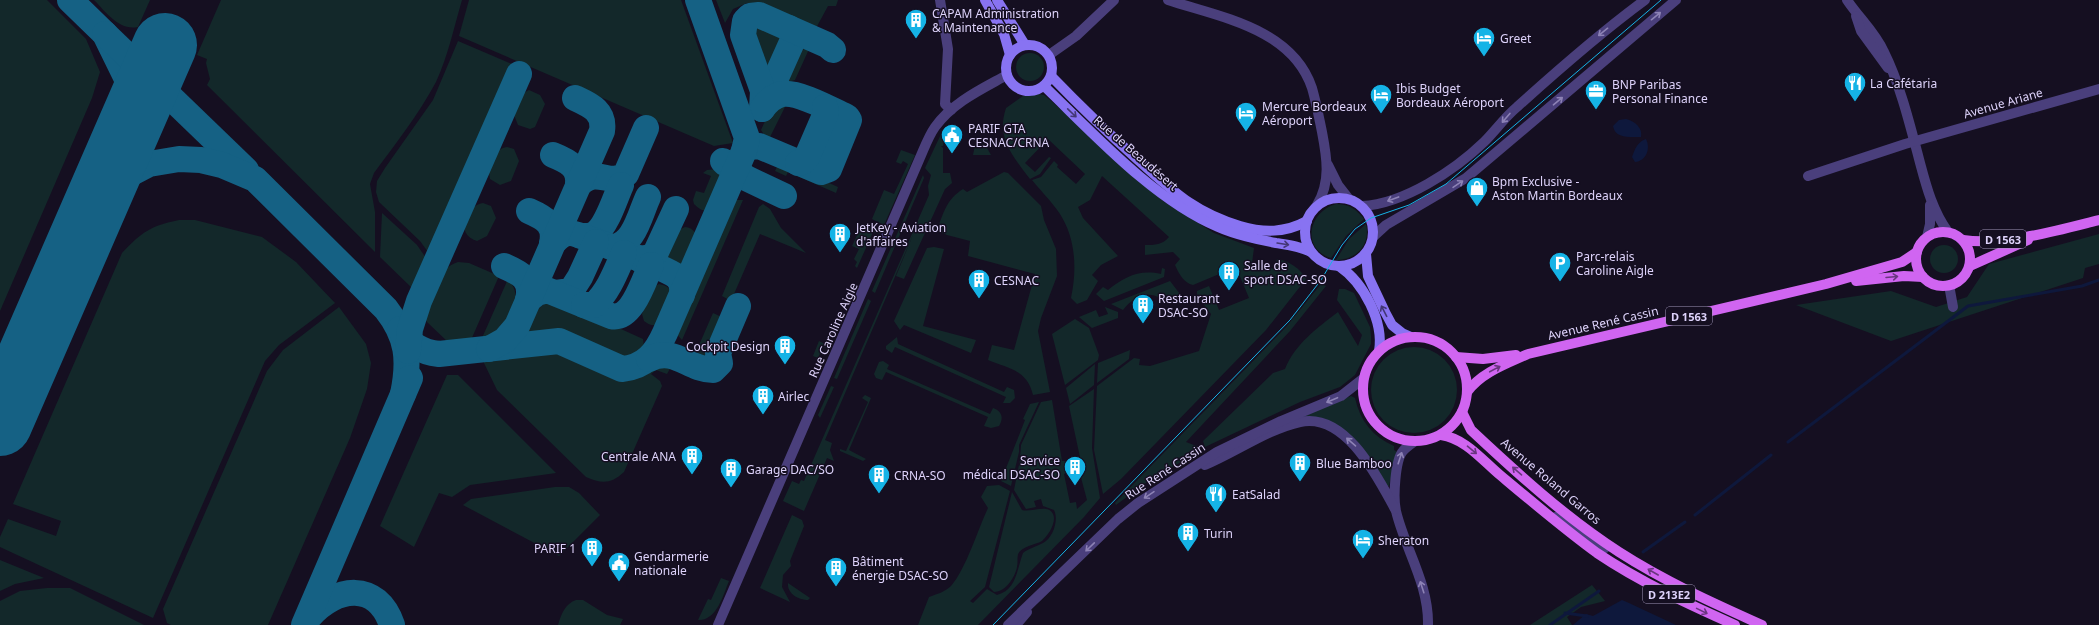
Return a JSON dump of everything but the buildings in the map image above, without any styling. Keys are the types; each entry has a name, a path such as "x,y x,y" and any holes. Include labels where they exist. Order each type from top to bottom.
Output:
{"main road":[{"path":"984,0 1004,34 1010,55"},
{"path":"997,0 1025,45"},
{"path":"1025,45 1043,49 1049,55 1053,66 1051,76 1044,86 1036,90 1023,90 1012,83 1007,75 1007,62 1010,55 1025,45"},
{"name":"Rue de Beaudésert","path":"1051,76 1091,118 1165,184 1204,213 1244,227 1270,232 1292,228 1307,221"},
{"name":"Rue de Beaudésert","path":"1044,86 1146,181 1187,211 1205,222 1239,235 1301,247 1311,252"},
{"path":"1366,254 1349,265 1339,266 1329,265 1319,260 1311,252 1306,242 1305,232 1307,221 1318,205 1327,200 1338,198 1349,199 1362,206 1371,218 1374,236 1366,254 1368,276 1392,325 1402,333 1412,337 1424,338 1447,348 1456,357 1465,374 1467,392 1462,412 1453,425 1441,435 1428,440 1415,441 1400,439 1386,432 1374,422 1366,409 1363,394 1364,378 1370,364 1379,351 1394,341 1412,337"},
{"name":"D 1563","path":"1963,240 1983,242 2043,234 2099,220"},
{"path":"1948,232 1963,240 1969,252 1970,266 1962,279 1949,285 1935,285 1923,277 1917,265 1917,252 1927,237 1934,234 1948,232"},
{"name":"D 1563","path":"1970,266 2043,234"},
{"name":"Avenue René Cassin","path":"1467,392 1473,384 1487,373 1528,354 1826,284 1902,262 1917,252"},
{"path":"1339,266 1347,271 1361,289 1375,317 1380,330 1379,351"},
{"name":"Avenue René Cassin","path":"1826,284 1904,276 1923,277"},
{"name":"D 1563","path":"1456,357 1483,359 1528,354"},
{"name":"Avenue Roland Garros","path":"1462,412 1471,430 1575,521 1618,551 1680,587 1762,625"},
{"name":"D 213E2","path":"1441,435 1461,441 1534,503 1597,553 1621,568 1706,613 1735,625"}],"street":[{"path":"940,0 948,49 945,104 951,110"},
{"path":"1049,55 1072,39 1114,0"},
{"path":"1168,0 1216,14 1259,31 1273,39 1296,60 1312,87 1328,165 1338,185 1349,199"},
{"path":"1362,206 1378,204 1413,190 1434,180 1460,162 1483,143 1524,101 1599,35 1645,0"},
{"path":"1374,236 1391,222 1443,193 1466,178 1676,0"},
{"path":"1847,0 1855,12 1861,31 1878,57 1892,73 1930,199 1936,213 1948,232"},
{"name":"Rue Caroline Aigle","path":"718,625 919,160 935,127 951,110 976,91 1007,75"},
{"name":"Avenue Ariane","path":"1808,176 1914,142 2099,89"},
{"path":"1318,205 1324,194 1328,165"},
{"path":"1927,237 1930,224 1930,199"},
{"path":"1949,285 1954,307"},
{"name":"Rue René Cassin","path":"1008,625 1123,515 1217,452 1247,437 1341,396 1364,378"},
{"path":"1182,475 1221,458 1283,427 1300,422 1316,422 1339,432 1359,449 1373,468 1395,509 1424,592 1428,625"},
{"path":"1395,509 1395,486 1399,458 1402,451 1415,441"},
{"path":"1534,503 1611,552 1618,551"},
{"path":"1016,625 1038,597"}],"green space":[{"path":"0,0 47,0 86,39 100,72 92,98 0,311"},
{"path":"94,0 150,0 138,27 131,27 125,26 113,20"},
{"path":"221,0 462,0 447,52 436,82 415,117 374,173 370,184 375,212 375,252 207,85 210,79 206,63 207,59 197,55"},
{"path":"469,0 681,0 733,143 714,146 459,36"},
{"path":"716,0 838,0 836,6 828,6 815,30 809,30 747,3 733,9 725,23"},
{"path":"753,21 760,21 783,33 785,41 772,69 768,70 761,66 748,31 748,26"},
{"path":"458,41 512,64 428,252 420,241 379,202 376,192 377,181 433,100"},
{"path":"810,47 795,80 788,82 785,76 794,58 800,51"},
{"path":"1030,53 1040,57 1044,67 1040,77 1030,81 1020,77 1016,67 1020,57"},
{"path":"529,90 540,95 545,104 535,127 530,129 518,125 514,115 520,95"},
{"path":"1033,93 1044,95 1049,99 1163,201 1214,233 1254,248 1252,263 1274,269 1277,259 1281,260 1290,263 1298,269 1306,279 1266,330 1121,479 1103,494 1094,450 1097,386 1134,358 1140,359 1139,365 1150,366 1199,351 1211,314 1197,295 1197,291 1209,286 1219,310 1249,298 1236,267 1193,285 1184,280 1180,275 1175,265 1180,259 1173,252 1145,255 1145,245 1164,242 1169,237 1102,176 1090,200 1078,207 1083,218 1118,256 1101,265 1092,275 1098,281 1087,300 1077,304 1071,298 1074,277 1074,255 1069,234 1060,214 1032,180 1041,177 1054,161 1058,165 1057,167 1076,184 1085,174 1048,139 1025,163 1035,172 1049,157 1051,158 1040,174 1030,179 1012,154 1004,137 1003,119 1006,108 1023,96"},
{"path":"786,101 787,103 770,137 765,136 761,130 771,108"},
{"path":"947,129 943,146 941,146 943,148 943,173 950,173 952,183 945,189 904,279 896,276 915,230 825,440 832,443 830,450 834,461 827,458 804,511 783,501 792,481 799,484 801,480 804,481 929,195 928,186 931,175 925,168 942,132"},
{"path":"978,141 986,146 991,155 973,155 975,145"},
{"path":"507,147 514,149 519,161 511,181 500,185 490,179 489,169 492,159 498,151"},
{"path":"901,150 915,155 884,225 872,219 884,190 894,194 908,164 903,161 901,164 896,162"},
{"path":"780,161 838,187 836,193 788,172 786,176 775,171"},
{"path":"717,169 723,178 722,184 709,209 703,210 694,204 693,200 696,191 704,193 711,176 703,173 707,170"},
{"path":"1004,172 1008,173 1041,206 1044,220 1056,249 1057,276 1041,318 1038,331 1050,392 1033,395 1027,380 1022,375 1010,368 988,360 992,345 1014,350 1035,274 968,256 970,241 947,235 937,230 946,207 957,193 963,189 967,192"},
{"path":"923,175 924,178 875,293 872,291"},
{"path":"735,200 743,200 682,340 675,332 730,202"},
{"path":"483,203 491,206 496,218 487,236 477,241 466,233 464,227 465,220 471,209"},
{"path":"763,204 770,209 781,228 806,253 760,234 731,301 722,296 759,207"},
{"path":"1336,204 1345,205 1352,208 1364,219 1346,236 1331,258 1321,253 1315,247 1312,239 1312,231 1314,222 1319,215 1327,208"},
{"path":"382,213 417,245 426,258 413,289 380,257"},
{"path":"179,220 195,220 262,237 296,262 335,303 279,345 265,361 153,618 0,547 0,537 8,519 56,536 61,521 13,504 122,253 147,231"},
{"path":"1366,224 1366,238 1364,245 1360,250 1350,257 1336,260 1349,239"},
{"path":"869,225 881,230 881,232 879,234 873,232 857,268 855,266 857,262 854,259 859,249 852,246 860,229 866,232"},
{"path":"685,227 694,231 697,238 696,247 692,257 686,264 679,268 672,266 667,257 679,230"},
{"path":"2099,234 2099,264 2085,268 2083,278 1891,341 1796,305 1891,291 1936,307 1967,297 1989,264"},
{"path":"1944,245 1954,249 1958,259 1954,269 1944,273 1934,269 1930,259 1934,249"},
{"path":"934,247 944,249 923,326 976,340 971,353 904,325 900,330 894,321 927,248"},
{"path":"458,262 469,263 499,276 471,340 448,342 427,322 424,316 432,293 440,277 451,265"},
{"path":"1162,268 1165,269 1164,277 1104,301 1096,294 1103,287 1108,290 1120,281 1132,275 1139,273 1161,274"},
{"path":"508,279 514,287 516,296 515,306 506,323 499,330 482,338"},
{"path":"1170,281 1183,298 1181,303 1180,299 1166,304 1155,296 1143,295 1132,301 1123,310 1111,304"},
{"path":"659,284 671,291 672,298 662,322 657,325 653,325 644,321 642,314 653,287"},
{"path":"1321,284 1326,286 1290,331 1186,442 1199,447 1199,452 1151,479 1116,505 1115,503 1286,327"},
{"path":"1339,289 1345,289 1354,293 1370,327 1371,344 1355,375 1340,387 1300,402 1205,447 1203,441 1273,373 1285,369 1289,360 1307,337 1338,312 1358,346 1362,335 1337,300"},
{"path":"868,299 871,301 837,379 834,378"},
{"path":"557,300 643,339 644,347 638,355 624,359 574,334 561,330 525,334 533,317 540,307 550,301"},
{"path":"339,307 366,344 371,363 367,389 350,438 268,625 171,625 167,623 163,609 267,371 283,350"},
{"path":"1105,307 1118,312 1118,318 1092,328 1079,317 1096,310 1099,317 1108,314"},
{"path":"713,313 724,318 709,353 704,356 696,352"},
{"path":"1075,319 1089,328 1099,355 1098,360 1065,385 1052,334"},
{"path":"897,337 898,344 1004,392 1007,387 1014,390 1015,398 1010,403 1003,403 1006,397 895,347 892,353 886,349 886,346"},
{"path":"819,341 831,347 830,349 823,347 818,358 813,356"},
{"path":"1406,347 1422,347 1431,350 1445,359 1454,373 1457,382 1457,398 1454,407 1445,421 1431,430 1422,433 1406,433 1390,426 1383,421 1378,414 1371,398 1371,382 1378,366 1383,359 1390,354"},
{"path":"1130,350 1129,359 1097,383 1098,363"},
{"path":"559,351 571,354 608,374 622,379 638,377 661,363 672,365 667,374 656,370 651,374 660,381 662,386 624,472 615,479 602,482 586,477 497,390 484,363 484,361"},
{"path":"883,361 889,365 887,369 990,414 993,408 996,409 1002,418 999,426 991,428 984,426 988,417 886,372 882,380 876,378 874,374 879,362"},
{"path":"1095,364 1094,385 1070,404 1066,388"},
{"path":"447,375 458,375 556,473 470,485 452,497 439,493 414,547 380,526"},
{"path":"831,386 834,387 820,418 818,415"},
{"path":"1094,389 1092,448 1100,498 1084,517 978,625 918,625 929,597 941,593 949,588 962,570 988,508 981,497 987,486 999,485 1010,491 985,587 970,601 973,603 987,589 997,595 1009,588 1015,578 1023,553 1047,541 1050,537 1056,519 1054,510 1043,506 1041,499 1034,501 1036,507 1026,509 1014,490 1020,460 1021,445 1041,402 1052,400 1062,461 1067,461 1066,473 1064,474 1070,503 1076,502 1077,509 1087,500 1079,470 1072,469 1073,463 1081,462 1069,406"},
{"path":"865,395 871,398 849,450 866,459 863,461 840,451 840,449 846,451 868,402 862,398"},
{"path":"1351,396 1355,398 1360,414 1368,427 1380,438 1394,446 1394,450 1397,452 1389,486 1387,486 1344,432 1297,419"},
{"path":"1039,402 1019,445 1019,452 1011,486 1001,481 1025,420 1023,419 1030,404"},
{"path":"555,487 569,487 579,493 600,515 559,556 463,505 471,499"},
{"path":"1012,492 1022,510 1047,509 1053,514 1054,521 1047,536 1042,541 1020,551 1018,554 1016,571 1012,579 1002,590 994,592 989,587"},
{"path":"792,515 802,520 804,526 790,561 791,566 783,575 782,587 790,602 760,588"},
{"path":"0,560 44,578 15,584 0,591"},
{"path":"721,578 729,581 722,600 715,612 705,619 698,620 708,599 711,600"},
{"path":"788,583 810,598 805,600 794,596 789,590"},
{"path":"1592,585 1605,601 1581,607 1567,617 1572,625 1530,625"},
{"path":"47,588 70,588 144,625 0,625 0,601 20,591"},
{"path":"583,600 607,615 623,619 620,625 558,625 564,610 572,601"}],"water":[{"path":"1626,119 1638,125 1641,131 1641,137 1628,137 1620,135 1614,130 1613,126 1619,120"},
{"path":"1646,139 1648,150 1645,157 1635,162 1632,157 1635,149 1640,142"},
{"path":"1622,600 1676,625 1573,625 1586,614 1593,616"}],"waterway":[{"path":"1788,442 1968,306 2082,286 2099,280"},
{"path":"1695,515 1771,455"},
{"path":"1643,552 1685,522"},
{"path":"1550,625 1599,591"},
{"path":"1565,613 1587,616"}],"taxiway":[{"path":"70,0 105,34 129,83 134,99 133,114 126,134"},
{"path":"400,329 416,347 427,352 439,354 559,341 622,369 637,365 649,358 654,353 665,333 744,151 747,138 698,0"},
{"path":"762,109 763,91 743,35 745,21 750,16 759,15 827,45 833,50"},
{"path":"763,107 792,42 793,34 789,28"},
{"path":"105,34 246,170"},
{"path":"408,351 410,329 419,301 519,74"},
{"path":"744,151 748,147 759,146 821,172 829,169 849,120 847,117 797,95 782,94 776,96 762,109"},
{"path":"489,349 505,340 517,326 602,131 601,118 599,114 591,106 575,98"},
{"path":"798,163 803,162 807,157 826,113 825,107"},
{"path":"578,185 585,179 592,177 598,176 614,179 620,178 626,174 646,128"},
{"path":"553,155 568,162 575,169 578,185"},
{"path":"92,214 105,196 126,176 149,164 179,159 201,160 222,165 255,179 386,309 393,319 399,329 405,349 406,370 403,394"},
{"path":"725,163 723,161 746,178 784,196"},
{"path":"581,236 588,236 596,233 604,224 621,185"},
{"path":"612,247 620,245 631,235 648,197"},
{"path":"639,259 651,257 656,252 676,209"},
{"path":"529,211 540,216 551,227 553,237 552,244"},
{"path":"552,244 562,235 570,233 641,259 676,276 682,285 682,295"},
{"path":"556,293 571,291 580,277 596,242"},
{"path":"584,305 594,305 604,294 624,253"},
{"path":"528,300 537,293 547,290 611,316 618,316 631,306 641,289 651,265"},
{"path":"504,266 520,274 527,282 529,287 528,300"},
{"path":"649,359 666,355 704,369 713,370 720,363 718,353 738,306"},
{"path":"304,625 410,378"},
{"path":"309,617 331,599 343,594 355,593 366,595 376,601 385,611 392,625"}],"runway":[{"path":"0,424 165,45"}],"tram line":[{"path":"993,625 1290,320 1321,280 1342,245 1355,229 1371,218 1409,205 1446,184 1661,0"}],"place":[{"name":"CAPAM Administration & Maintenance","path":"916,40"},
{"name":"Greet","path":"1484,58"},
{"name":"La Cafétaria","path":"1855,102"},
{"name":"BNP Paribas Personal Finance","path":"1596,110"},
{"name":"Ibis Budget Bordeaux Aéroport","path":"1381,114"},
{"name":"Mercure Bordeaux Aéroport","path":"1246,132"},
{"name":"PARIF GTA CESNAC/CRNA","path":"952,154"},
{"name":"Bpm Exclusive - Aston Martin Bordeaux","path":"1477,208"},
{"name":"JetKey - Aviation d'affaires","path":"840,254"},
{"name":"Parc-relais Caroline Aigle","path":"1560,282"},
{"name":"Salle de sport DSAC-SO","path":"1229,292"},
{"name":"CESNAC","path":"979,300"},
{"name":"Restaurant DSAC-SO","path":"1143,324"},
{"name":"Cockpit Design","path":"785,366"},
{"name":"Airlec","path":"763,416"},
{"name":"Centrale ANA","path":"692,476"},
{"name":"Blue Bamboo","path":"1300,482"},
{"name":"Service médical DSAC-SO","path":"1075,486"},
{"name":"Garage DAC/SO","path":"731,488"},
{"name":"CRNA-SO","path":"879,494"},
{"name":"EatSalad","path":"1216,514"},
{"name":"Turin","path":"1188,552"},
{"name":"Sheraton","path":"1363,560"},
{"name":"PARIF 1","path":"592,568"},
{"name":"Gendarmerie nationale","path":"619,582"},
{"name":"Bâtiment énergie DSAC-SO","path":"836,588"}]}
